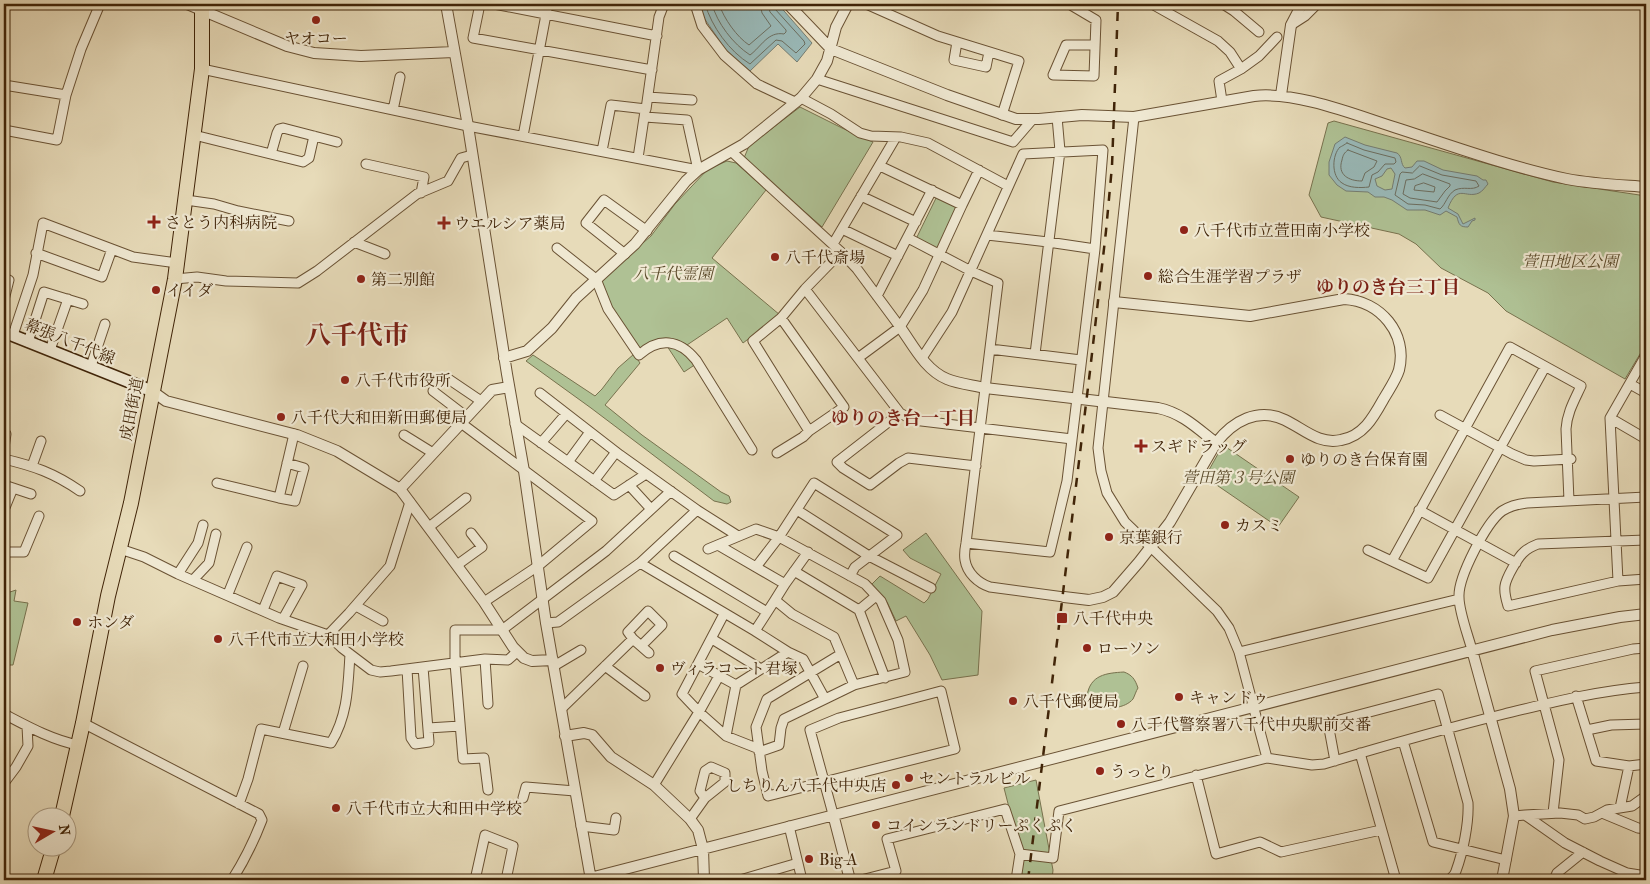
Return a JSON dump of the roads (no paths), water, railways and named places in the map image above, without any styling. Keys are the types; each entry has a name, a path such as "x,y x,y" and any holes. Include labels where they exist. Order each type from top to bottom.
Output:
{"highway":[{"name":"成田街道","path":"64,806 83,724 108,596 131,503 177,263 202,69 202,7"},
{"path":"44,880 51,856"}],"main road":[{"name":"幕張八千代線","path":"8,334 152,391"}],"street":[{"path":"4,130 57,140 66,95 81,49 100,4"},
{"path":"188,4 202,7 287,46 314,53 361,56 454,52"},
{"path":"446,4 468,126 504,358 524,471 542,599 590,879 833,814 1472,650 1552,630 1646,614"},
{"path":"480,4 473,38 652,70"},
{"path":"494,4 657,36"},
{"path":"522,136 548,4"},
{"path":"638,158 659,17 664,4"},
{"path":"695,4 702,26 724,54 757,84 831,114 860,133 928,143 1008,186"},
{"path":"788,4 831,49 947,95 1002,115 1016,118 1032,120 1082,114 1134,117 1261,95 1281,95 1318,103 1510,164 1567,179 1600,184 1646,187"},
{"path":"504,358 527,351 552,328 576,298 625,254 686,181 698,170 744,144 798,100 817,80 831,49 836,26 848,4"},
{"path":"866,4 938,36 1019,61 1002,115"},
{"path":"1068,4 1096,20 1094,76 1053,75 1066,44 1095,45"},
{"path":"1152,4 1218,41 1230,52 1241,69"},
{"path":"1223,4 1259,32"},
{"path":"1281,95 1291,25 1302,4"},
{"path":"1291,25 1305,16 1317,4"},
{"path":"1222,101 1219,81 1259,56 1277,37"},
{"path":"958,42 954,60 986,67 989,52"},
{"path":"202,69 468,126 698,170"},
{"path":"394,110 400,77"},
{"path":"817,80 1013,142 1032,120"},
{"path":"4,85 66,95"},
{"path":"648,97 692,100"},
{"path":"602,151 611,104 645,113 687,120 698,170"},
{"path":"1035,354 1060,152 1057,117"},
{"path":"1134,117 1098,448 1101,470 1107,493 1125,522 1217,612 1229,628 1239,652 1267,758"},
{"path":"271,154 279,130 283,128 337,142"},
{"path":"194,135 303,162 308,158 314,136"},
{"path":"833,244 896,137"},
{"path":"922,358 952,312 1023,154 1103,150 1095,249 1067,481 1050,552 966,543"},
{"path":"732,152 841,252 857,269 925,363 945,378 962,384 986,388 1170,410 1180,414 1216,443"},
{"path":"174,279 197,276 226,282 298,283 317,271 421,193 448,181 461,158 472,155"},
{"path":"366,164 424,177 421,193"},
{"path":"880,166 962,204"},
{"path":"858,358 900,327 923,290 979,170"},
{"path":"877,296 932,190"},
{"path":"862,196 916,222"},
{"path":"186,200 214,204 238,211 289,221"},
{"path":"625,254 586,223 604,200 646,231"},
{"path":"8,334 33,275 43,223 133,257 177,263"},
{"path":"842,229 898,256"},
{"path":"987,235 1095,249"},
{"path":"908,238 998,283 965,560 968,570 974,578 984,585 1088,600 1103,597 1113,592 1140,562 1170,522 1216,443 1235,424 1257,415 1276,416 1317,438 1327,441 1342,440 1359,433 1375,415 1399,370 1400,354 1391,325 1375,309 1365,303 1353,300 1344,299 1250,316 1114,302"},
{"path":"354,242 385,254"},
{"path":"557,248 596,279 608,308 639,355 651,346 660,343 681,346 690,353 752,450"},
{"path":"36,253 102,277 112,250"},
{"path":"809,431 752,341 781,318 805,289 841,252"},
{"path":"4,300 9,280"},
{"path":"805,289 900,414 913,420 1072,439"},
{"path":"28,342 44,292 83,304"},
{"path":"50,350 68,300"},
{"path":"777,453 803,437 844,407 781,318"},
{"path":"91,366 106,324"},
{"path":"1392,561 1510,347 1581,386 1567,419 1569,501"},
{"path":"990,349 1081,360"},
{"path":"1618,581 1610,418 1646,356"},
{"path":"1368,550 1428,578 1545,367"},
{"path":"447,378 481,401"},
{"path":"1630,384 1646,393"},
{"path":"400,489 492,390 509,387"},
{"path":"152,391 166,401 294,434 337,451 400,489 484,602 517,652 524,658 532,661 554,663 581,650"},
{"path":"433,391 524,471 592,522 538,566 484,602"},
{"path":"540,393 646,474 738,536"},
{"path":"541,443 566,414"},
{"path":"900,414 836,462 870,485 908,458 976,466"},
{"path":"1440,415 1526,460 1569,459"},
{"path":"1610,418 1646,439"},
{"path":"515,424 614,495 646,474"},
{"path":"568,462 590,432"},
{"path":"4,434 6,434 4,448"},
{"path":"279,498 294,434"},
{"path":"404,435 433,453"},
{"path":"32,466 41,441"},
{"path":"594,481 616,452"},
{"path":"4,459 32,466 64,479 80,491"},
{"path":"217,483 295,501 304,468 287,463"},
{"path":"756,568 780,537 814,484 897,535 856,566 850,576"},
{"path":"628,485 651,509"},
{"path":"4,510 8,487 31,494"},
{"path":"488,790 484,758 463,759 454,630 502,630 542,599 552,594 606,551 671,491"},
{"path":"1502,880 1514,816 1510,789 1458,599 1459,586 1463,575 1492,521 1509,506 1527,503 1646,497"},
{"path":"429,527 466,498"},
{"path":"328,634 356,606 390,566 410,502"},
{"path":"546,623 558,622 640,563 697,510"},
{"path":"797,510 869,556 931,588"},
{"path":"1419,510 1516,562"},
{"path":"4,552 24,552 39,516"},
{"path":"178,574 198,543 203,525"},
{"path":"708,549 756,529 780,537 864,584 881,601 898,640 906,672 854,685 784,719 779,746 759,751 726,736 682,694 724,614"},
{"path":"457,565 482,547 471,533"},
{"path":"193,580 209,563 216,534"},
{"path":"1646,540 1538,544 1525,550 1516,562 1504,587 1508,606 1618,581 1646,579"},
{"path":"718,545 785,584"},
{"path":"228,594 247,546"},
{"path":"120,549 284,619 328,634 371,670 380,672 485,659 508,660 517,652"},
{"path":"755,631 808,552"},
{"path":"674,556 767,612"},
{"path":"640,563 788,652 803,659 825,699"},
{"path":"794,571 859,610 885,678"},
{"path":"263,610 277,576 302,585 284,619"},
{"path":"859,610 876,596"},
{"path":"1239,652 1458,599"},
{"path":"775,600 792,614 834,637 854,685"},
{"path":"356,606 383,620"},
{"path":"561,709 633,639 649,653"},
{"path":"712,639 761,669"},
{"path":"1553,813 1560,760 1535,671 1633,649 1646,648"},
{"path":"726,736 736,685 788,652"},
{"path":"239,804 248,780 261,729 331,743 342,721 347,697 350,654"},
{"path":"841,654 767,699 756,726 762,772 768,796 824,782 955,750 941,691 839,718 810,730 824,782 833,814 850,880"},
{"path":"485,659 488,704"},
{"path":"698,664 736,685"},
{"path":"283,733 303,666"},
{"path":"605,666 646,696"},
{"path":"407,669 411,738 415,744 429,742 424,667"},
{"path":"654,785 700,712 719,676"},
{"path":"1020,854 1054,858 1059,810 1267,758 1312,765 1324,764 1491,717 1576,696 1616,689 1646,687"},
{"path":"1335,761 1328,723 1438,694 1468,803 1462,850 1456,873 1449,880"},
{"path":"1576,696 1596,761 1629,766 1646,764"},
{"path":"4,714 66,743 78,745"},
{"path":"83,724 259,814 262,820 232,880"},
{"path":"1586,730 1611,725 1646,724"},
{"path":"4,783 28,746 27,726"},
{"path":"428,728 460,726"},
{"path":"566,736 584,733 592,735 611,757 654,785 690,819 698,830 703,849 704,880"},
{"path":"1403,741 1433,842 1506,860"},
{"path":"1360,753 1396,880"},
{"path":"1620,808 1629,766"},
{"path":"1196,775 1216,854 1260,842 1281,852 1381,830"},
{"path":"523,798 526,787 575,791"},
{"path":"1514,816 1553,813 1578,815 1585,819 1608,810 1632,806 1646,796"},
{"path":"690,819 705,798"},
{"path":"861,880 896,871 887,839 1005,809 1020,854 1016,880"},
{"path":"1602,813 1638,828 1646,829"},
{"path":"1525,815 1566,843 1583,852 1628,873 1646,876"},
{"path":"581,826 614,830 616,818"},
{"path":"789,826 802,880"},
{"path":"475,880 485,835 513,846 506,880"},
{"path":"1554,880 1557,873 1583,852"},
{"path":"740,880 798,863"}],"water":[{"path":"700,4 778,4 812,43 797,62 778,44 750,71 726,50 704,18"},
{"path":"1345,137 1365,145 1397,153 1405,168 1412,167 1417,161 1424,161 1443,170 1477,176 1486,180 1488,184 1480,192 1474,194 1462,193 1455,196 1448,208 1458,214 1463,224 1475,218 1475,220 1468,227 1463,227 1459,224 1457,217 1446,211 1440,215 1425,210 1407,210 1392,200 1384,197 1375,197 1368,192 1346,191 1337,185 1329,175 1329,162 1335,144","holes":["1391,168 1395,174 1392,189 1385,190 1377,186 1375,179 1382,176 1387,169"]}],"railway":[{"path":"1028,880 1106,231 1112,166 1118,4"}],"place":[{"name":"ヤオコー","path":"316,20"},
{"name":"さとう内科病院","path":"154,222"},
{"name":"ウエルシア薬局","path":"444,223"},
{"name":"八千代市立萱田南小学校","path":"1184,230"},
{"name":"八千代斎場","path":"775,257"},
{"name":"総合生涯学習プラザ","path":"1148,276"},
{"name":"第二別館","path":"361,279"},
{"name":"イイダ","path":"156,290"},
{"name":"八千代市役所","path":"345,380"},
{"name":"八千代大和田新田郵便局","path":"281,417"},
{"name":"スギドラッグ","path":"1141,446"},
{"name":"ゆりのき台保育園","path":"1290,459"},
{"name":"カスミ","path":"1225,525"},
{"name":"京葉銀行","path":"1109,537"},
{"name":"八千代中央","path":"1062,618"},
{"name":"ホンダ","path":"77,622"},
{"name":"八千代市立大和田小学校","path":"218,639"},
{"name":"ローソン","path":"1087,648"},
{"name":"ヴィラコート君塚","path":"660,668"},
{"name":"キャンドゥ","path":"1179,697"},
{"name":"八千代郵便局","path":"1013,701"},
{"name":"八千代警察署八千代中央駅前交番","path":"1121,724"},
{"name":"うっとり","path":"1100,771"},
{"name":"セントラルビル","path":"909,778"},
{"name":"しちりん八千代中央店","path":"896,785"},
{"name":"八千代市立大和田中学校","path":"336,808"},
{"name":"コインランドリーぷくぷく","path":"876,825"},
{"name":"Big-A","path":"809,859"}],"district":[{"name":"ゆりのき台三丁目","path":"1388,287"},
{"name":"八千代市","path":"357,335"},
{"name":"ゆりのき台一丁目","path":"903,418"}],"park label":[{"name":"萱田地区公園","path":"1570,261"},
{"name":"八千代霊園","path":"673,273"},
{"name":"萱田第３号公園","path":"1238,477"}]}
